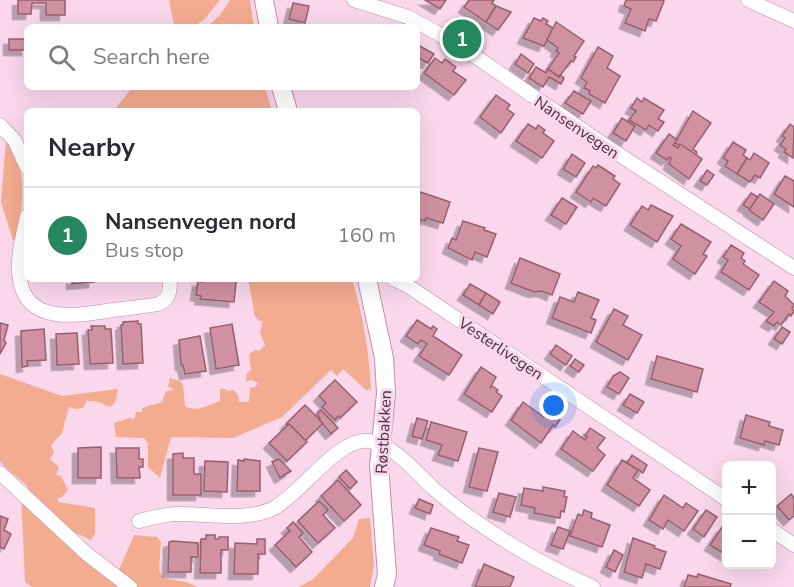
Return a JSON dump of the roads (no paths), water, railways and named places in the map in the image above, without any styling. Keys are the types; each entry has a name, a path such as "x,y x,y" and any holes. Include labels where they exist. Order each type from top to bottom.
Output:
{"street":[{"path":"264,0 268,24"},
{"name":"Nansenvegen","path":"354,0 408,17 456,44 606,147 794,268"},
{"path":"748,0 794,21"},
{"path":"282,90 287,108"},
{"path":"0,125 15,141 24,161"},
{"path":"24,232 20,254 20,281 28,299 43,309 62,315 77,316 159,304 167,299 170,282"},
{"name":"Røstbakken","path":"368,282 384,358 386,385 380,444 380,488 387,574 384,587"},
{"name":"Vesterlivegen","path":"400,282 722,496"},
{"path":"139,521 171,515 243,515 265,512 289,498 330,459 350,445 368,441 380,444 402,458 454,506 490,531 544,563 593,587"},
{"path":"0,472 87,554 130,587"},
{"path":"776,533 794,545"}],"place":[{"name":"Nansenvegen nord","path":"462,39"}]}
